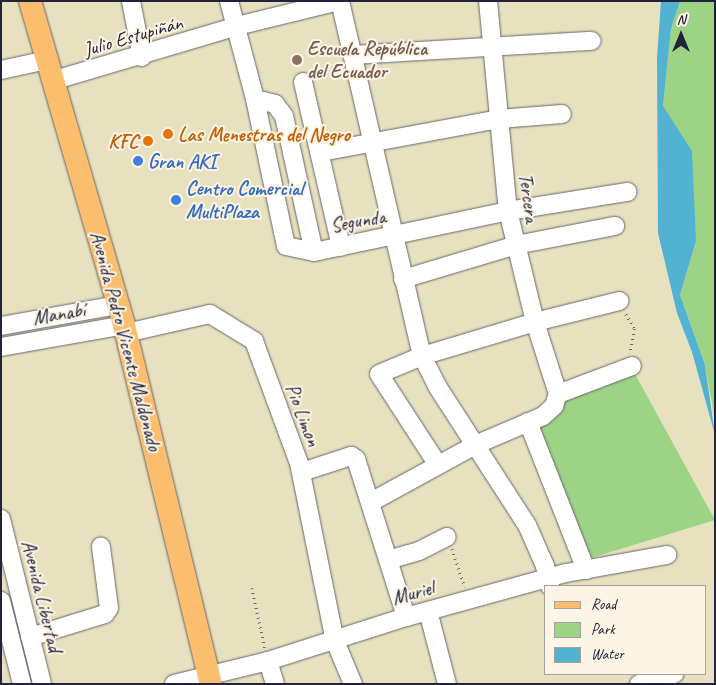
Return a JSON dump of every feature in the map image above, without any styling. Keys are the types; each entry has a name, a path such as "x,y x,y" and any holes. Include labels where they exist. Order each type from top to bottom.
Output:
{"main road":[{"name":"Avenida Pedro Vicente Maldonado","path":"30,1 123,321 210,680"}],"street":[{"path":"131,1 142,57"},
{"name":"Segunda","path":"229,1 255,99 283,244 314,252 508,211 627,192"},
{"name":"Julio Estupiñán","path":"1,70 51,70 142,57 237,26 339,1"},
{"path":"339,1 374,140 393,236 422,356 437,386 528,525 549,582"},
{"name":"Tercera","path":"488,1 508,211 535,322 558,394"},
{"path":"353,55 592,41"},
{"path":"303,82 321,152 341,247"},
{"path":"255,99 275,104 284,116 314,252"},
{"path":"321,152 374,140 499,119 562,114"},
{"path":"403,279 516,245 615,226"},
{"path":"438,466 379,374 422,356 535,322 619,301"},
{"name":"Pio Limon","path":"123,321 210,314 251,338 302,472 335,641 353,684"},
{"name":"Manabí","path":"1,326 123,321"},
{"name":"Manabí","path":"1,347 123,321"},
{"path":"371,502 475,445 550,411 558,394 632,366"},
{"path":"528,422 586,570"},
{"path":"302,472 354,457 371,502 406,617"},
{"name":"Avenida Libertad","path":"1,519 4,546 42,684"},
{"path":"388,560 419,551 447,537"},
{"path":"30,637 105,614 109,608 101,547"},
{"name":"Muriel","path":"174,684 210,680 406,617 469,600 549,582 586,570 666,555"},
{"name":"Avenida Libertad","path":"1,601 22,684"},
{"path":"428,611 446,684"},
{"path":"268,661 275,684"},
{"path":"639,684 671,675"}],"path":[{"path":"619,301 635,329 630,346 632,366"},
{"path":"447,537 469,600"},
{"path":"252,588 268,661"}],"green space":[{"path":"680,1 715,1 715,420 705,365 680,295 696,241 663,107 671,29"},
{"path":"635,374 715,520 591,558 536,424 565,399"}],"water":[{"path":"661,1 680,1 671,29 663,106 692,151 696,241 680,295 705,365 715,435 692,352 677,313 658,233 657,58"}],"place":[{"name":"Escuela República del Ecuador","path":"297,60"},
{"name":"Las Menestras del Negro","path":"168,134"},
{"name":"KFC","path":"148,141"},
{"name":"Gran AKI","path":"138,161"},
{"name":"Centro Comercial MultiPlaza","path":"176,200"}]}
